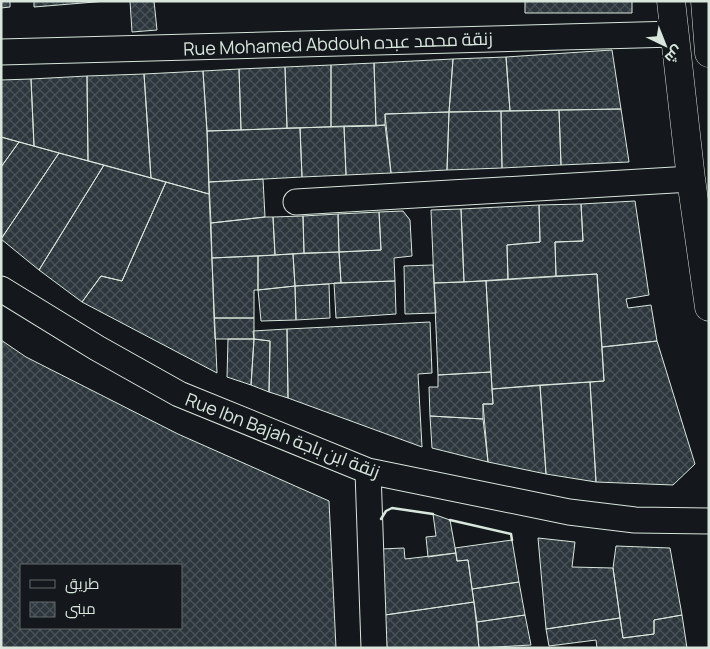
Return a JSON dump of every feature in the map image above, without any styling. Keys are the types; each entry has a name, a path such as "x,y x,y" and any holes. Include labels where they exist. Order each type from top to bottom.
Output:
{"main road":[{"path":"671,1 691,180 709,307"},
{"path":"705,1 709,53"}],"street":[{"name":"Rue Mohamed Abdouh زنقة محمد عبده","path":"1,52 675,34"},
{"path":"296,202 691,180"},
{"name":"Rue Ibn Bajah زنقة ابن باجة","path":"1,289 97,348 179,394 368,471 569,512 635,520 709,521"},
{"path":"368,471 374,648"}],"building":[{"path":"1,1 10,1 10,7 1,8"},
{"path":"34,1 107,1 34,7"},
{"path":"130,1 154,1 157,30 132,32"},
{"path":"525,1 632,1 632,13 525,13"},
{"path":"612,50 621,109 510,111 506,57"},
{"path":"506,57 510,111 449,112 453,59"},
{"path":"453,59 449,112 385,114 385,125 376,126 374,63"},
{"path":"374,63 376,126 331,127 331,65"},
{"path":"331,65 331,127 287,128 285,67"},
{"path":"285,67 287,128 241,130 239,69"},
{"path":"239,69 241,130 207,131 203,71"},
{"path":"203,71 209,194 151,178 144,74"},
{"path":"144,74 151,178 88,161 87,76"},
{"path":"87,76 88,161 34,146 31,79"},
{"path":"31,79 34,146 1,137 1,80"},
{"path":"621,109 629,162 561,165 559,110"},
{"path":"559,110 561,165 502,168 501,111"},
{"path":"501,111 502,168 447,170 449,112"},
{"path":"449,112 447,170 391,173 385,114"},
{"path":"385,125 391,173 346,175 344,126"},
{"path":"344,126 346,175 302,177 300,128"},
{"path":"300,128 302,177 209,182 207,131"},
{"path":"1,137 19,142 1,167"},
{"path":"19,142 59,153 1,239 1,167"},
{"path":"59,153 104,165 39,270 1,239"},
{"path":"104,165 166,182 122,281 101,276 82,302 39,270"},
{"path":"263,179 265,217 211,223 209,182"},
{"path":"166,182 209,194 217,373 82,302 101,276 122,281"},
{"path":"635,201 649,295 626,299 628,308 651,305 657,341 602,347 597,274 556,276 555,242 583,241 581,204"},
{"path":"581,204 583,241 555,242 556,276 508,279 507,245 540,242 539,205"},
{"path":"539,205 540,242 507,245 508,279 464,282 461,209"},
{"path":"461,209 464,282 434,283 431,210"},
{"path":"403,211 410,220 412,256 394,258 395,281 341,283 339,252 381,250 379,212"},
{"path":"379,212 381,250 339,252 338,214"},
{"path":"338,214 339,252 304,253 303,216"},
{"path":"303,216 304,253 275,255 273,217"},
{"path":"273,217 275,255 212,258 211,223"},
{"path":"339,252 341,283 295,286 293,254"},
{"path":"293,254 295,286 258,290 258,256"},
{"path":"258,256 258,290 254,290 254,318 214,318 212,258"},
{"path":"433,265 436,313 405,314 404,266"},
{"path":"597,274 604,381 492,389 486,281"},
{"path":"395,281 396,314 336,318 334,283"},
{"path":"486,281 491,372 438,375 434,283"},
{"path":"329,284 330,318 296,320 295,286"},
{"path":"295,286 296,320 261,321 258,290"},
{"path":"214,318 254,318 254,339 215,339"},
{"path":"430,322 432,373 418,374 422,447 288,398 287,329"},
{"path":"287,329 288,398 269,392 270,341 254,339 253,331"},
{"path":"228,339 254,339 251,385 227,377"},
{"path":"254,339 270,341 269,392 251,385"},
{"path":"1,340 26,357 178,434 329,501 336,648 1,648"},
{"path":"657,341 695,464 673,485 596,482 590,382 604,381 602,347"},
{"path":"491,372 493,404 483,404 483,419 430,416 429,387 438,387 438,375"},
{"path":"590,382 596,482 546,474 540,385"},
{"path":"540,385 546,474 488,462 483,404 493,404 492,389"},
{"path":"430,416 483,419 488,462 432,448"},
{"path":"433,514 450,520 456,553 428,557 426,537 436,536"},
{"path":"538,538 575,542 572,567 613,568 620,618 546,629"},
{"path":"512,540 519,582 472,589 468,560 457,561 455,548"},
{"path":"616,546 670,548 682,615 654,620 654,634 623,638 613,568"},
{"path":"404,548 405,559 456,553 457,561 468,560 474,602 385,615 381,549"},
{"path":"519,582 525,615 477,622 472,589"},
{"path":"474,602 479,648 387,648 385,615"},
{"path":"525,615 531,645 479,648 477,622"},
{"path":"682,615 687,648 597,648 596,640 549,646 546,629 620,618 623,638 654,634 654,620"}],"wall":[{"path":"381,519 386,511 392,508 433,514"},
{"path":"450,520 511,534 512,540"}]}
